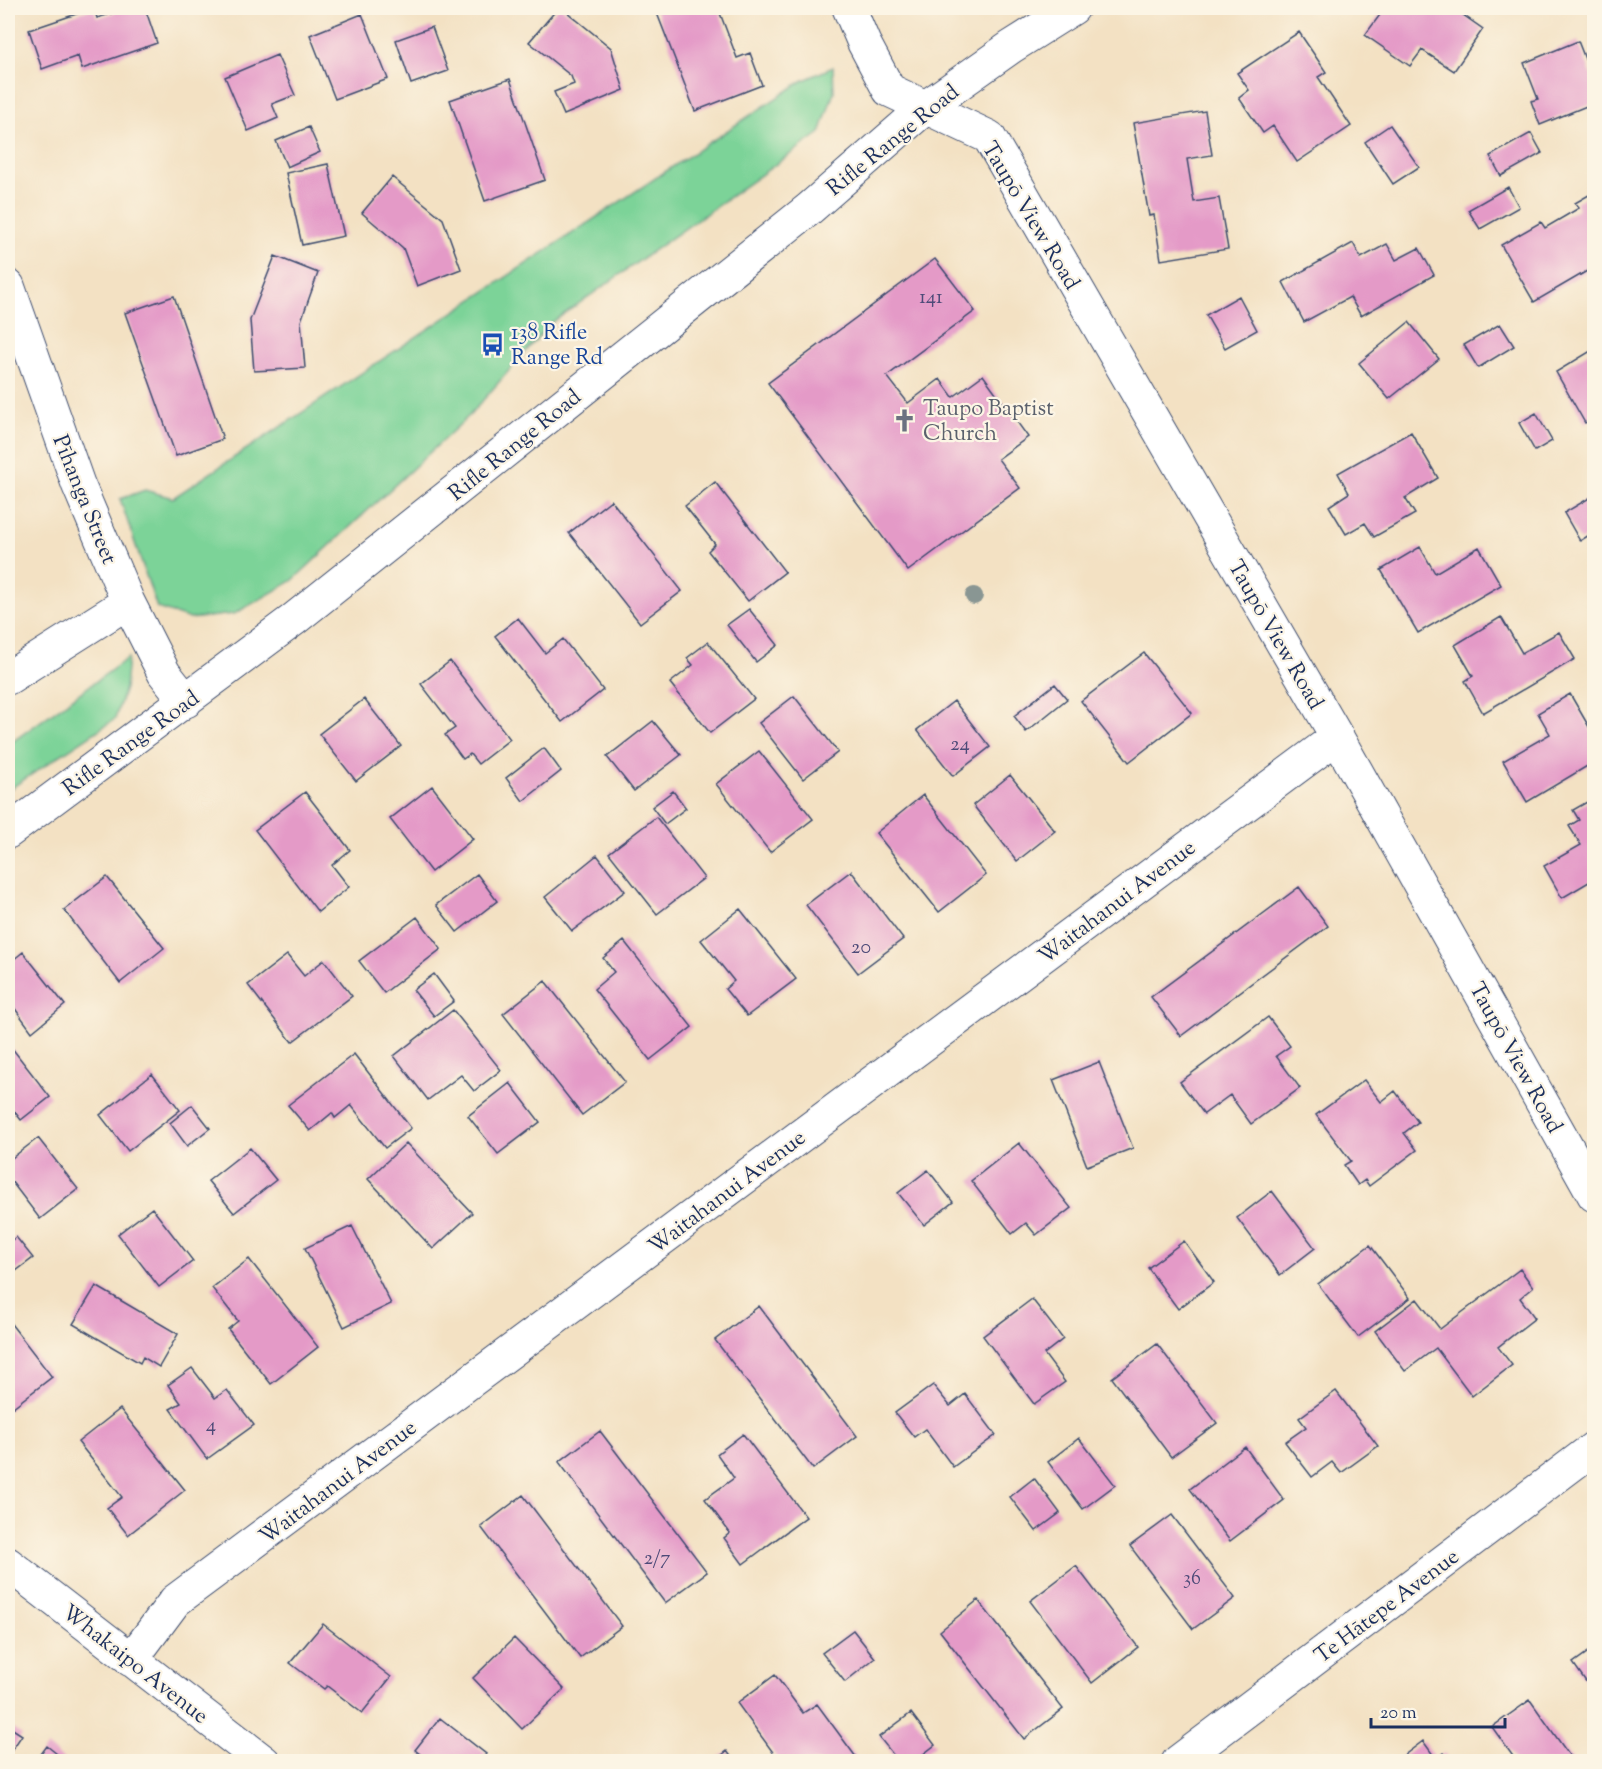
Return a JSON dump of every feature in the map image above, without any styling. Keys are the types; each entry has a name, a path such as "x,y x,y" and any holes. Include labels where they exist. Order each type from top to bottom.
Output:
{"street":[{"name":"Taupō View Road","path":"849,8 864,43 889,90 989,137 1337,737 1594,1195"},
{"name":"Rifle Range Road","path":"8,832 293,620 808,209 926,107 1011,47 1073,8"},
{"name":"Pīhanga Street","path":"8,286 78,484 128,602 164,673 186,701"},
{"path":"8,678 128,602"},
{"name":"Waitahanui Avenue","path":"131,1660 175,1601 1337,737"},
{"name":"Te Hātepe Avenue","path":"1178,1761 1594,1448"},
{"name":"Whakaipo Avenue","path":"8,1564 264,1761"}],"green space":[{"path":"833,67 834,92 820,133 550,324 470,415 292,581 234,614 190,619 157,608 120,499 145,490 173,498 802,81"},
{"path":"128,658 125,688 115,719 8,790 8,745"}],"building":[{"path":"94,8 97,18 129,8 145,8 157,43 82,69 78,56 42,69 29,30"},
{"path":"558,8 562,8 611,48 624,90 564,115 554,92 574,84 571,76 529,42"},
{"path":"655,8 718,8 737,58 750,53 762,85 695,111"},
{"path":"1385,8 1453,8 1483,29 1454,71 1422,50 1410,66 1365,35"},
{"path":"362,14 388,79 335,99 310,35"},
{"path":"432,27 448,71 411,84 396,40"},
{"path":"1299,32 1326,72 1318,77 1351,126 1297,162 1273,126 1263,133 1239,98 1249,90 1237,73"},
{"path":"1578,41 1594,82 1594,103 1540,125 1531,101 1538,99 1524,63"},
{"path":"277,55 295,95 272,104 278,118 248,131 225,77"},
{"path":"510,79 545,180 485,201 450,100"},
{"path":"1205,111 1212,155 1187,159 1194,202 1219,198 1228,249 1161,260 1154,215 1149,216 1133,123"},
{"path":"1390,125 1419,167 1393,184 1365,142"},
{"path":"309,127 320,152 287,167 276,141"},
{"path":"1531,133 1542,153 1501,176 1490,156"},
{"path":"328,164 344,236 302,245 286,173"},
{"path":"392,177 443,219 461,269 417,286 403,248 362,213"},
{"path":"1508,187 1519,207 1480,229 1468,210"},
{"path":"1594,192 1594,267 1534,302 1501,245 1541,222 1545,228 1579,208 1575,203"},
{"path":"1353,243 1361,258 1387,244 1396,260 1419,248 1434,275 1361,316 1350,297 1304,322 1283,282"},
{"path":"275,256 318,273 301,321 305,368 254,371 250,320"},
{"name":"Taupo Baptist Church","path":"935,259 975,311 887,376 908,403 940,379 953,397 983,375 1028,437 998,459 1020,488 908,571 768,383"},
{"path":"174,296 223,439 176,456 125,313"},
{"path":"1239,296 1257,330 1225,348 1206,315"},
{"path":"1409,322 1439,359 1389,399 1359,363"},
{"path":"1500,324 1514,346 1478,368 1464,345"},
{"path":"1594,349 1594,417 1585,423 1556,372"},
{"path":"1536,413 1552,441 1535,451 1519,423"},
{"path":"1411,432 1438,478 1405,498 1415,514 1374,537 1365,523 1346,534 1329,506 1349,493 1338,473"},
{"path":"715,482 785,572 748,601 708,551 715,544 685,506"},
{"path":"1591,497 1594,503 1594,532 1580,541 1564,513"},
{"path":"611,500 682,591 640,623 569,533"},
{"path":"1420,547 1435,573 1479,547 1501,585 1418,633 1381,570"},
{"path":"749,609 778,645 756,662 727,625"},
{"path":"1501,617 1522,653 1559,632 1575,659 1483,713 1465,681 1473,676 1455,645"},
{"path":"518,618 545,653 563,639 603,690 562,722 495,636"},
{"path":"708,642 754,699 710,733 670,683 693,665 687,658"},
{"path":"1144,653 1192,713 1129,762 1081,701"},
{"path":"450,661 510,739 478,764 470,754 463,759 445,735 455,728 421,684"},
{"path":"1055,684 1067,699 1026,732 1014,716"},
{"path":"1570,694 1592,732 1594,730 1594,762 1527,802 1503,761 1550,734 1538,713"},
{"path":"794,696 838,752 803,779 759,723"},
{"path":"364,699 401,746 356,781 319,734"},
{"path":"954,701 990,747 953,776 917,730"},
{"path":"653,721 681,755 634,791 607,757"},
{"path":"544,748 561,771 523,801 506,778"},
{"path":"759,751 813,819 770,852 716,784"},
{"path":"1010,775 1055,831 1017,861 973,805"},
{"path":"432,786 473,839 431,872 390,819"},
{"path":"673,791 686,808 665,824 652,807"},
{"path":"305,792 350,850 332,865 349,887 318,912 255,830"},
{"path":"923,795 986,875 939,912 876,833"},
{"path":"1594,798 1594,879 1562,898 1544,866 1581,845 1569,826 1579,820 1573,810"},
{"path":"656,817 704,878 657,914 609,853"},
{"path":"597,855 625,891 572,931 545,897"},
{"path":"851,871 903,939 858,973 806,905"},
{"path":"477,874 497,901 457,932 436,905"},
{"path":"107,877 164,948 120,983 64,910"},
{"path":"1299,887 1328,926 1181,1036 1151,997"},
{"path":"740,909 796,979 747,1016 725,989 734,981 701,940"},
{"path":"417,917 441,949 384,993 359,961"},
{"path":"624,941 692,1027 650,1060 594,989 614,972 603,958"},
{"path":"23,952 65,1005 32,1032 8,999 8,964"},
{"path":"287,955 304,976 324,960 352,996 292,1042 248,985"},
{"path":"434,974 454,1001 434,1016 413,990"},
{"path":"545,981 625,1082 582,1115 503,1014"},
{"path":"453,1010 501,1070 474,1091 461,1075 428,1100 394,1056"},
{"path":"1268,1017 1290,1046 1276,1056 1300,1088 1251,1124 1230,1095 1204,1114 1180,1082"},
{"path":"8,1043 50,1097 21,1120 8,1103"},
{"path":"354,1054 411,1128 385,1148 351,1105 335,1118 332,1113 310,1131 288,1105"},
{"path":"1099,1062 1133,1148 1087,1166 1053,1080"},
{"path":"152,1074 180,1110 128,1151 100,1115"},
{"path":"1364,1080 1381,1102 1395,1091 1418,1122 1404,1133 1417,1150 1369,1186 1365,1180 1358,1185 1344,1165 1351,1161 1316,1115"},
{"path":"510,1083 540,1122 498,1154 468,1116"},
{"path":"192,1105 210,1128 187,1146 170,1123"},
{"path":"38,1138 78,1189 40,1219 8,1177 8,1161"},
{"path":"406,1143 472,1213 433,1249 368,1179"},
{"path":"1019,1143 1071,1208 1036,1235 1026,1223 1012,1234 971,1181"},
{"path":"250,1148 276,1180 234,1213 208,1181"},
{"path":"928,1170 953,1202 924,1225 898,1193"},
{"path":"1272,1191 1315,1248 1280,1275 1237,1218"},
{"path":"152,1208 193,1261 159,1287 118,1234"},
{"path":"352,1226 391,1304 344,1327 305,1248"},
{"path":"16,1237 33,1258 8,1277 8,1243"},
{"path":"1184,1241 1214,1282 1178,1309 1148,1268"},
{"path":"1370,1245 1410,1298 1358,1337 1318,1284"},
{"path":"249,1259 318,1347 271,1384 228,1329 238,1321 212,1288"},
{"path":"1520,1269 1533,1287 1520,1298 1535,1318 1498,1347 1512,1365 1472,1396 1436,1348 1405,1371 1375,1331 1417,1299 1440,1329"},
{"path":"96,1286 178,1334 159,1367 143,1357 140,1363 73,1324"},
{"path":"1032,1299 1063,1339 1044,1354 1065,1382 1034,1404 983,1336"},
{"path":"759,1306 857,1436 813,1469 715,1340"},
{"path":"8,1320 52,1377 8,1411"},
{"path":"1157,1344 1217,1423 1171,1457 1112,1378"},
{"path":"192,1368 215,1398 227,1390 254,1425 207,1459 170,1409 181,1403 168,1385"},
{"path":"933,1385 950,1406 965,1394 996,1435 953,1467 925,1429 914,1437 895,1413"},
{"path":"1336,1391 1378,1446 1341,1473 1332,1462 1312,1477 1285,1442 1306,1427 1299,1418"},
{"path":"120,1409 185,1490 128,1535 107,1508 122,1497 78,1442"},
{"path":"600,1431 707,1572 665,1603 559,1462"},
{"path":"743,1434 806,1517 743,1564 724,1538 730,1533 705,1499 734,1478 717,1454"},
{"path":"1079,1438 1115,1485 1083,1509 1048,1462"},
{"path":"1245,1447 1284,1500 1230,1541 1190,1489"},
{"path":"1034,1478 1060,1513 1036,1531 1010,1497"},
{"path":"523,1495 622,1626 580,1658 481,1527"},
{"path":"1172,1515 1235,1598 1193,1629 1130,1546"},
{"path":"1076,1566 1138,1647 1092,1683 1030,1601"},
{"path":"978,1600 1063,1709 1024,1739 940,1631"},
{"path":"323,1624 391,1677 362,1713 327,1686 324,1689 290,1663"},
{"path":"853,1630 875,1658 845,1682 822,1653"},
{"path":"514,1638 564,1689 522,1729 473,1678"},
{"path":"1594,1648 1594,1693 1573,1663"},
{"path":"775,1675 803,1713 817,1704 856,1757 850,1762 780,1762 737,1703"},
{"path":"1530,1700 1574,1762 1517,1762 1492,1727"},
{"path":"911,1713 935,1745 913,1762 899,1762 879,1737"},
{"path":"440,1718 486,1754 480,1762 430,1762 415,1750"},
{"path":"8,1726 22,1735 8,1756"},
{"path":"1423,1741 1436,1759 1444,1753 1451,1762 1395,1762"},
{"path":"47,1746 67,1762 35,1762"},
{"path":"727,1751 735,1762 713,1762"}],"place":[{"name":"138 Rifle Range Rd","path":"493,344"},
{"name":"Taupo Baptist Church","path":"905,420"}]}
